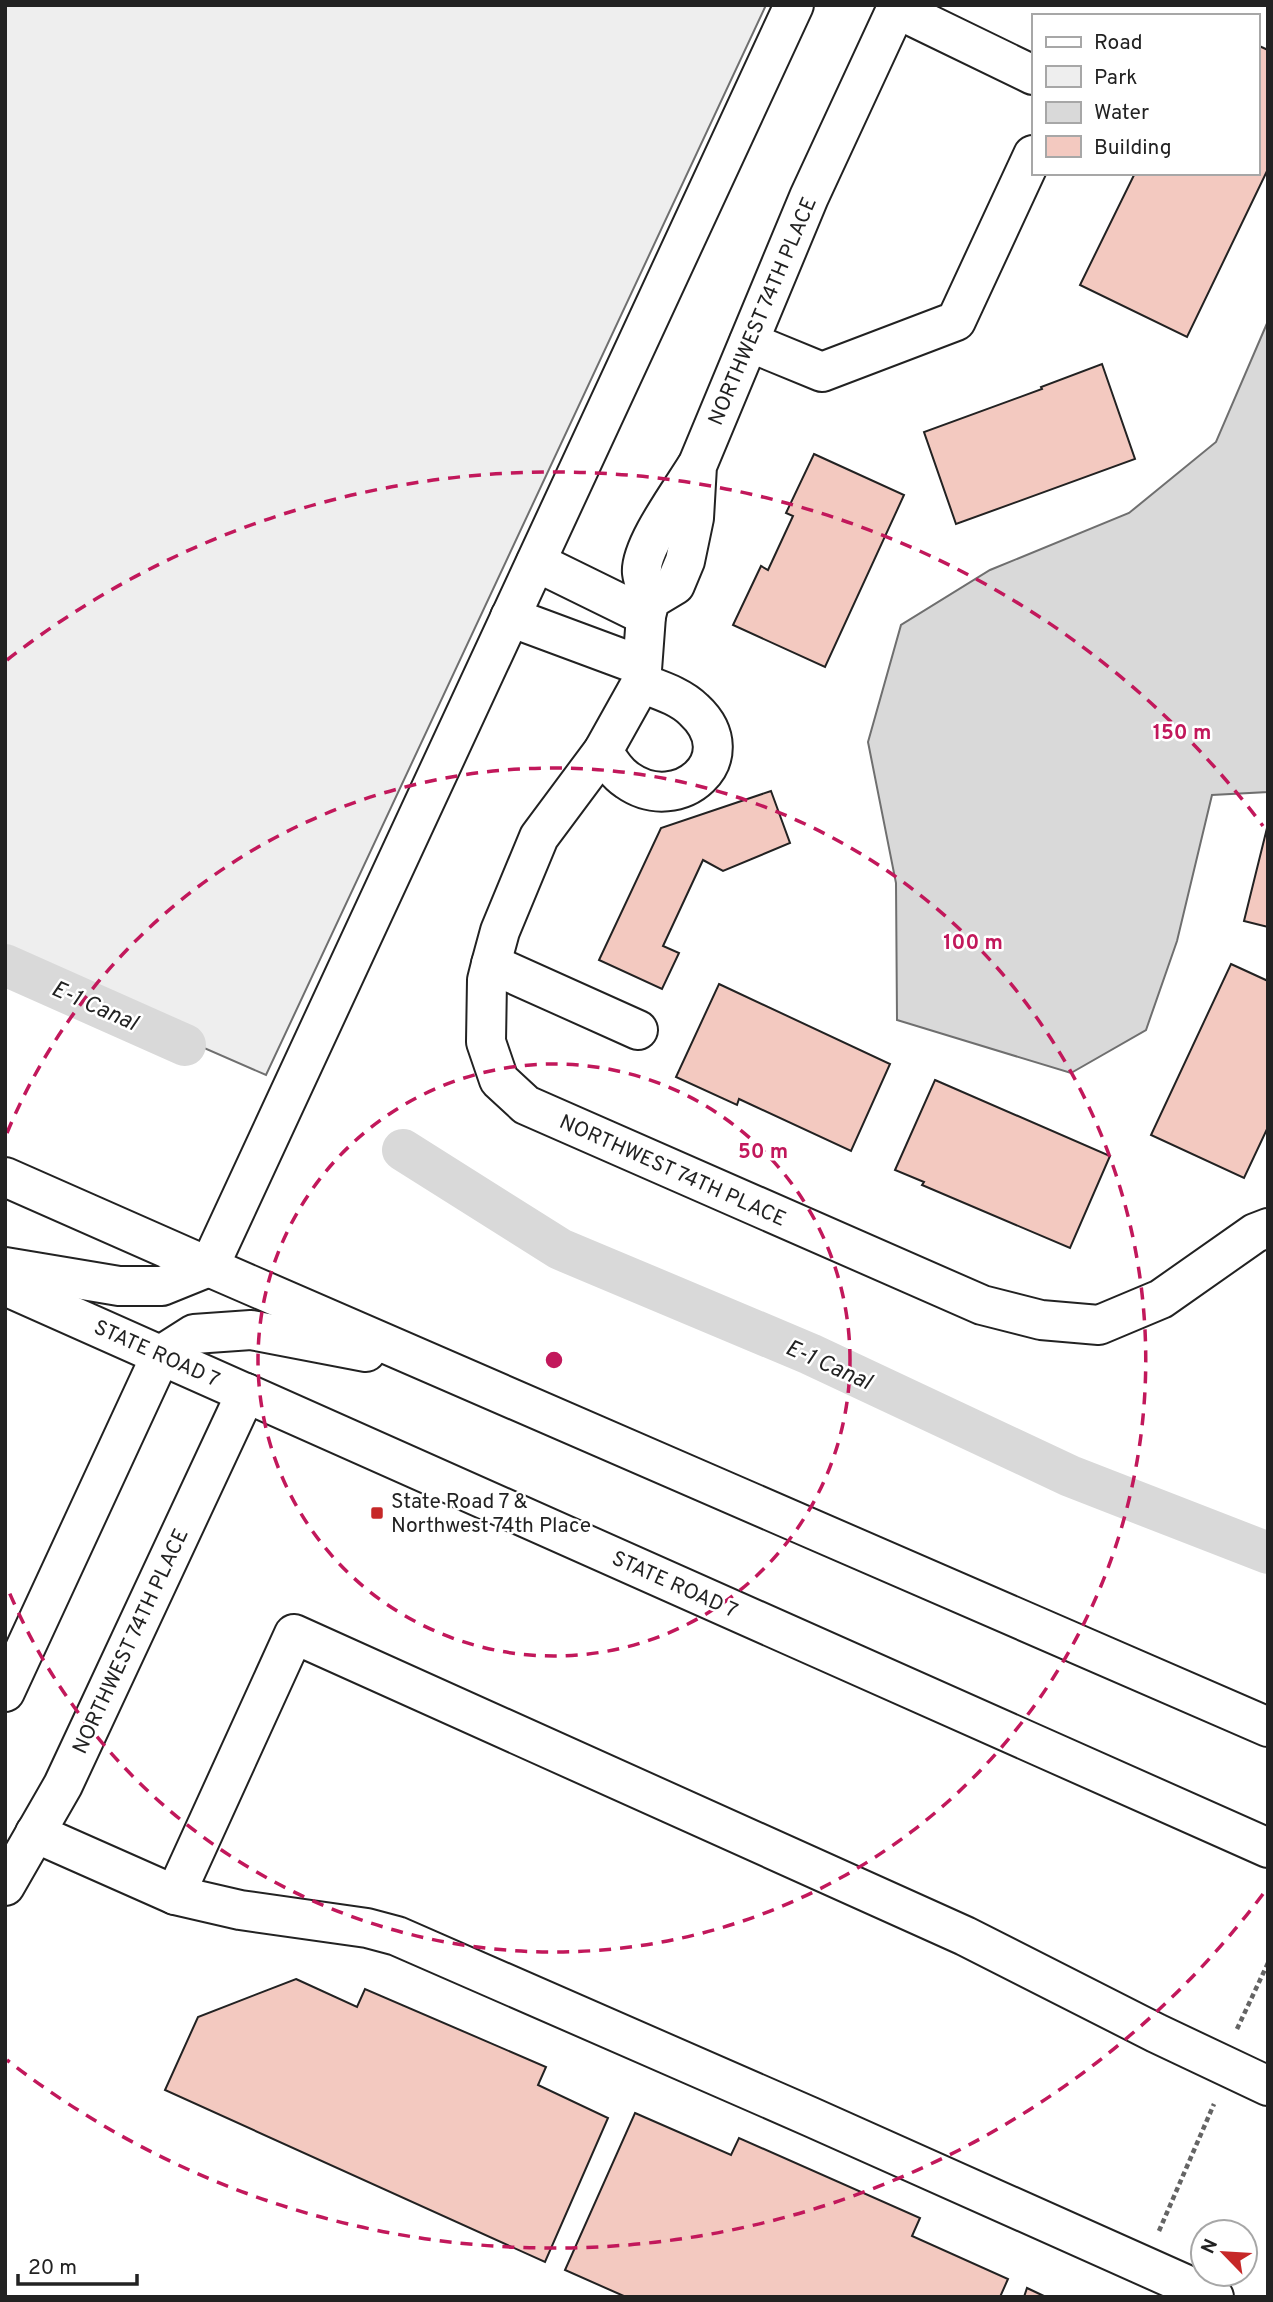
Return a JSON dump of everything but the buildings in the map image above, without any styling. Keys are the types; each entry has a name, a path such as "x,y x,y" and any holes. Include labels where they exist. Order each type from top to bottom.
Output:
{"street":[{"path":"5,1267 119,1286 162,1286 209,1267 794,5"},
{"path":"898,7 1032,74"},
{"name":"NORTHWEST 74TH PLACE","path":"898,7 809,197 697,466 654,535 641,572 648,608 642,675 603,751 539,838 500,931 491,964 487,980 486,1042 499,1080 526,1105 982,1306 1041,1320 1099,1325 1161,1299 1255,1233 1268,1228"},
{"path":"749,342 822,372 956,321 1032,157"},
{"path":"536,562 648,608"},
{"path":"510,617 642,675 693,708 712,735 713,754 705,771 693,785 671,792 647,790 626,780 613,767 603,751"},
{"path":"491,964 638,1030"},
{"path":"5,1177 1268,1727"},
{"name":"STATE ROAD 7","path":"5,1286 1268,1848"},
{"path":"5,1692 161,1355 194,1334 251,1330 440,1367"},
{"name":"NORTHWEST 74TH PLACE","path":"5,1886 63,1785 246,1393"},
{"path":"175,1895 294,1634 965,1936 1268,2086"},
{"path":"35,1833 175,1895 240,1910 367,1928 397,1936 1214,2297"}],"path":[{"path":"1145,2265 1216,2100 1229,2045 1268,1964"}],"green space":[{"path":"5,5 766,5 266,1075 5,961"}],"water":[{"path":"1268,321 1268,792 1212,795 1177,941 1146,1030 1071,1073 897,1020 896,883 868,742 901,625 990,570 1129,513 1216,442"}],"waterway":[{"name":"E-1 Canal","path":"5,965 185,1045"},
{"name":"E-1 Canal","path":"403,1150 560,1249 810,1354 1070,1476 1268,1553"}],"place":[{"name":"State Road 7 & Northwest 74th Place","path":"377,1513"}]}
